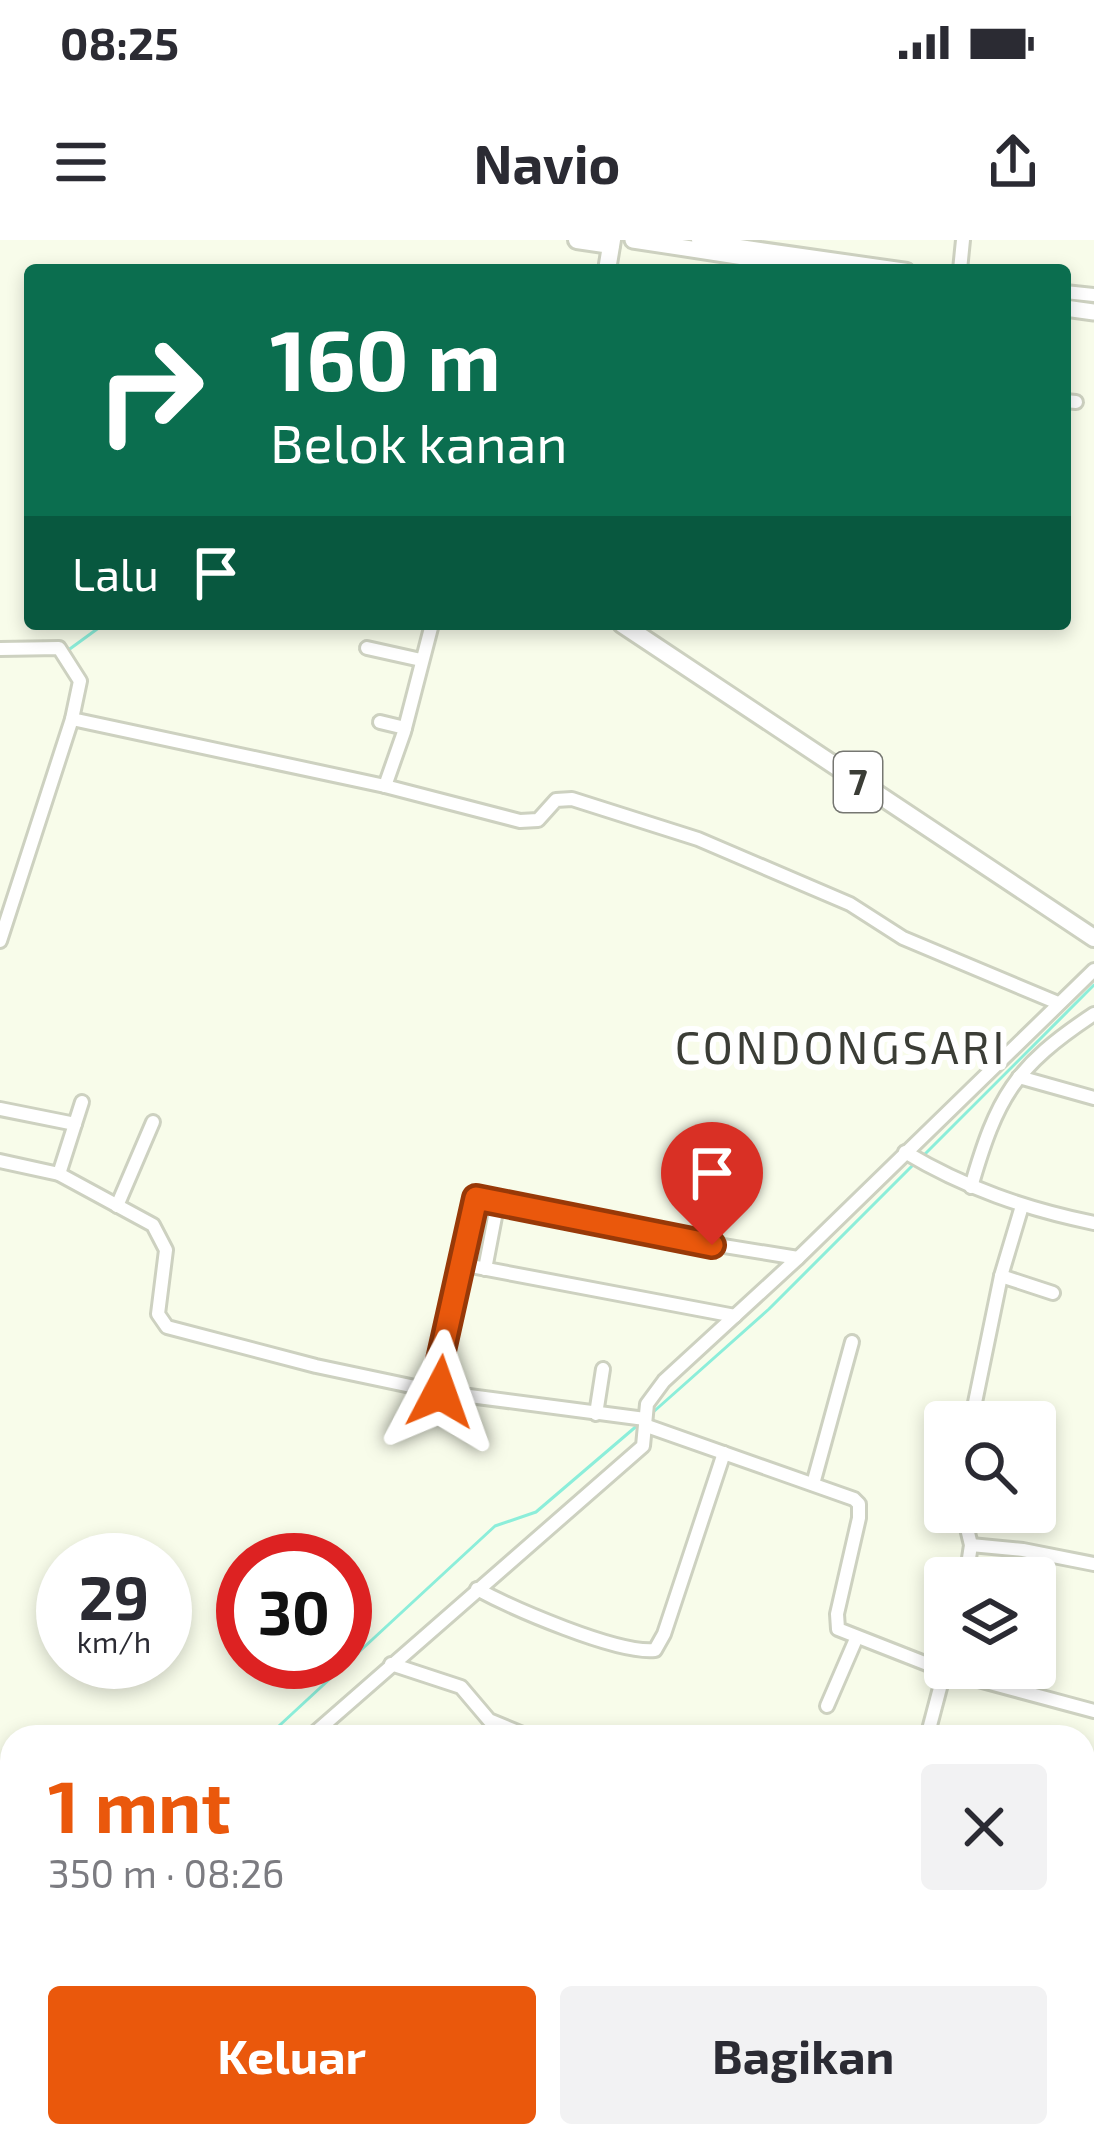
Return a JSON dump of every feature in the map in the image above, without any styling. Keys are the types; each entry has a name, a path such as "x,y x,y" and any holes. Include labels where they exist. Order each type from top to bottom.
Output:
{"highway":[{"path":"577,240 612,242"},
{"name":"7","path":"631,630 1094,938"}],"main road":[{"path":"612,242 636,240 818,264"}],"street":[{"path":"698,240 818,264 816,240"},
{"path":"385,786 430,630"},
{"path":"0,649 49,647 64,652 80,681 0,941"},
{"path":"367,648 421,660"},
{"path":"72,719 532,822 556,800 572,800 698,839 850,904 903,938 1058,1003"},
{"path":"380,722 405,728"},
{"path":"323,1725 644,1446 646,1405 664,1381 798,1258 1094,970"},
{"path":"971,1187 998,1105 1019,1077 1094,1014"},
{"path":"1019,1077 1094,1098"},
{"path":"59,1174 82,1102"},
{"path":"0,1109 75,1124"},
{"path":"117,1206 153,1122"},
{"path":"905,1152 1022,1207 1094,1223"},
{"path":"0,1161 59,1174 153,1225 164,1240 158,1314 167,1327 433,1391 646,1423 854,1499 859,1504 856,1541 837,1614 838,1629 924,1663"},
{"path":"433,1391 476,1198 798,1258"},
{"path":"484,1269 498,1201"},
{"path":"974,1401 1001,1276 1022,1207"},
{"path":"712,1245 716,1209"},
{"path":"460,1264 735,1316"},
{"path":"1001,1276 1053,1293"},
{"path":"813,1484 852,1342"},
{"path":"596,1414 603,1369"},
{"path":"478,1588 613,1643 655,1650 724,1453"},
{"path":"968,1533 969,1557"},
{"path":"971,1545 1094,1564"},
{"path":"827,1706 856,1639"},
{"path":"391,1664 460,1687 489,1720 501,1725"},
{"path":"930,1725 940,1689"},
{"path":"1014,1689 1094,1711"}],"waterway":[{"path":"67,651 96,630"},
{"path":"921,1158 1094,985"},
{"path":"651,1414 769,1309 914,1164"},
{"path":"280,1725 495,1526 536,1512 639,1424"}],"district":[{"name":"CONDONGSARI","path":"841,1048"}],"route":[{"path":"440,1392 433,1391 476,1198 712,1245"}]}
